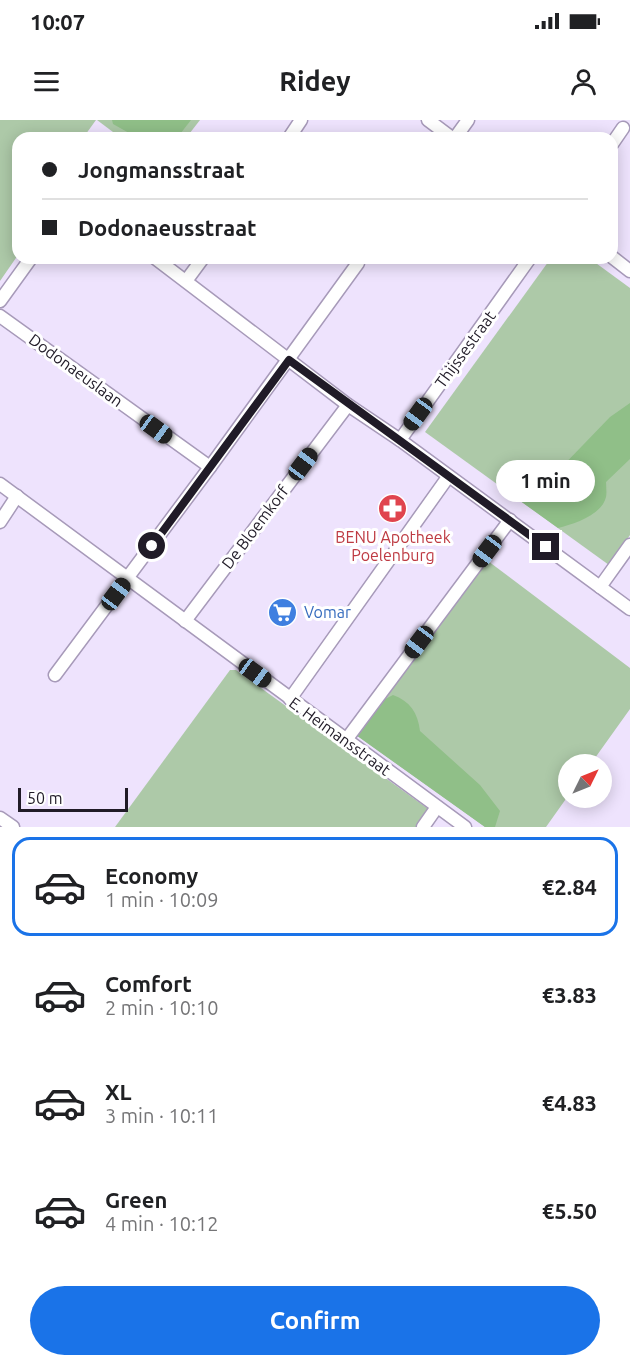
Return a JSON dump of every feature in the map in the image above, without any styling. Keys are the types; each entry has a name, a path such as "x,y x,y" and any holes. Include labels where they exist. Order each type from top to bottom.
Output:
{"street":[{"path":"428,120 445,132"},
{"path":"459,132 468,120"},
{"path":"618,135 623,128"},
{"path":"0,301 28,264"},
{"path":"163,264 348,405 400,440 447,477 510,520 630,609"},
{"path":"186,281 199,264"},
{"path":"55,675 128,579 357,264"},
{"name":"Thijssestraat","path":"400,440 526,264"},
{"name":"Dodonaeuslaan","path":"0,316 210,467"},
{"name":"De Bloemkorf","path":"185,621 348,405"},
{"path":"290,699 447,477"},
{"name":"E. Heimansstraat","path":"0,484 465,827"},
{"path":"0,522 17,496"},
{"path":"346,740 510,520"},
{"path":"600,587 630,544"},
{"path":"423,827 437,807"},
{"path":"0,818 13,827"}],"green space":[{"path":"0,120 96,120 87,132 12,132 12,264 0,281"},
{"path":"97,120 200,120 191,132 113,132"},
{"path":"112,120 191,120 182,132 127,132 113,124"},
{"path":"547,264 597,264 630,288 630,535 609,565 425,432"},
{"path":"630,403 630,459 606,482 606,497 593,514 558,528 498,485 499,476 511,470 525,478 540,478 555,474 610,417"},
{"path":"484,558 630,668 630,709 598,754 558,754 559,808 546,827 485,827 356,735"},
{"path":"230,670 236,670 427,808 429,812 418,827 115,827"},
{"path":"393,695 412,708 420,731 480,785 500,811 495,827 485,827 356,735 379,702"}],"place":[{"name":"BENU Apotheek Poelenburg","path":"393,509"},
{"name":"Vomar","path":"283,612"}],"route":[{"path":"152,546 289,360 546,547"}]}
